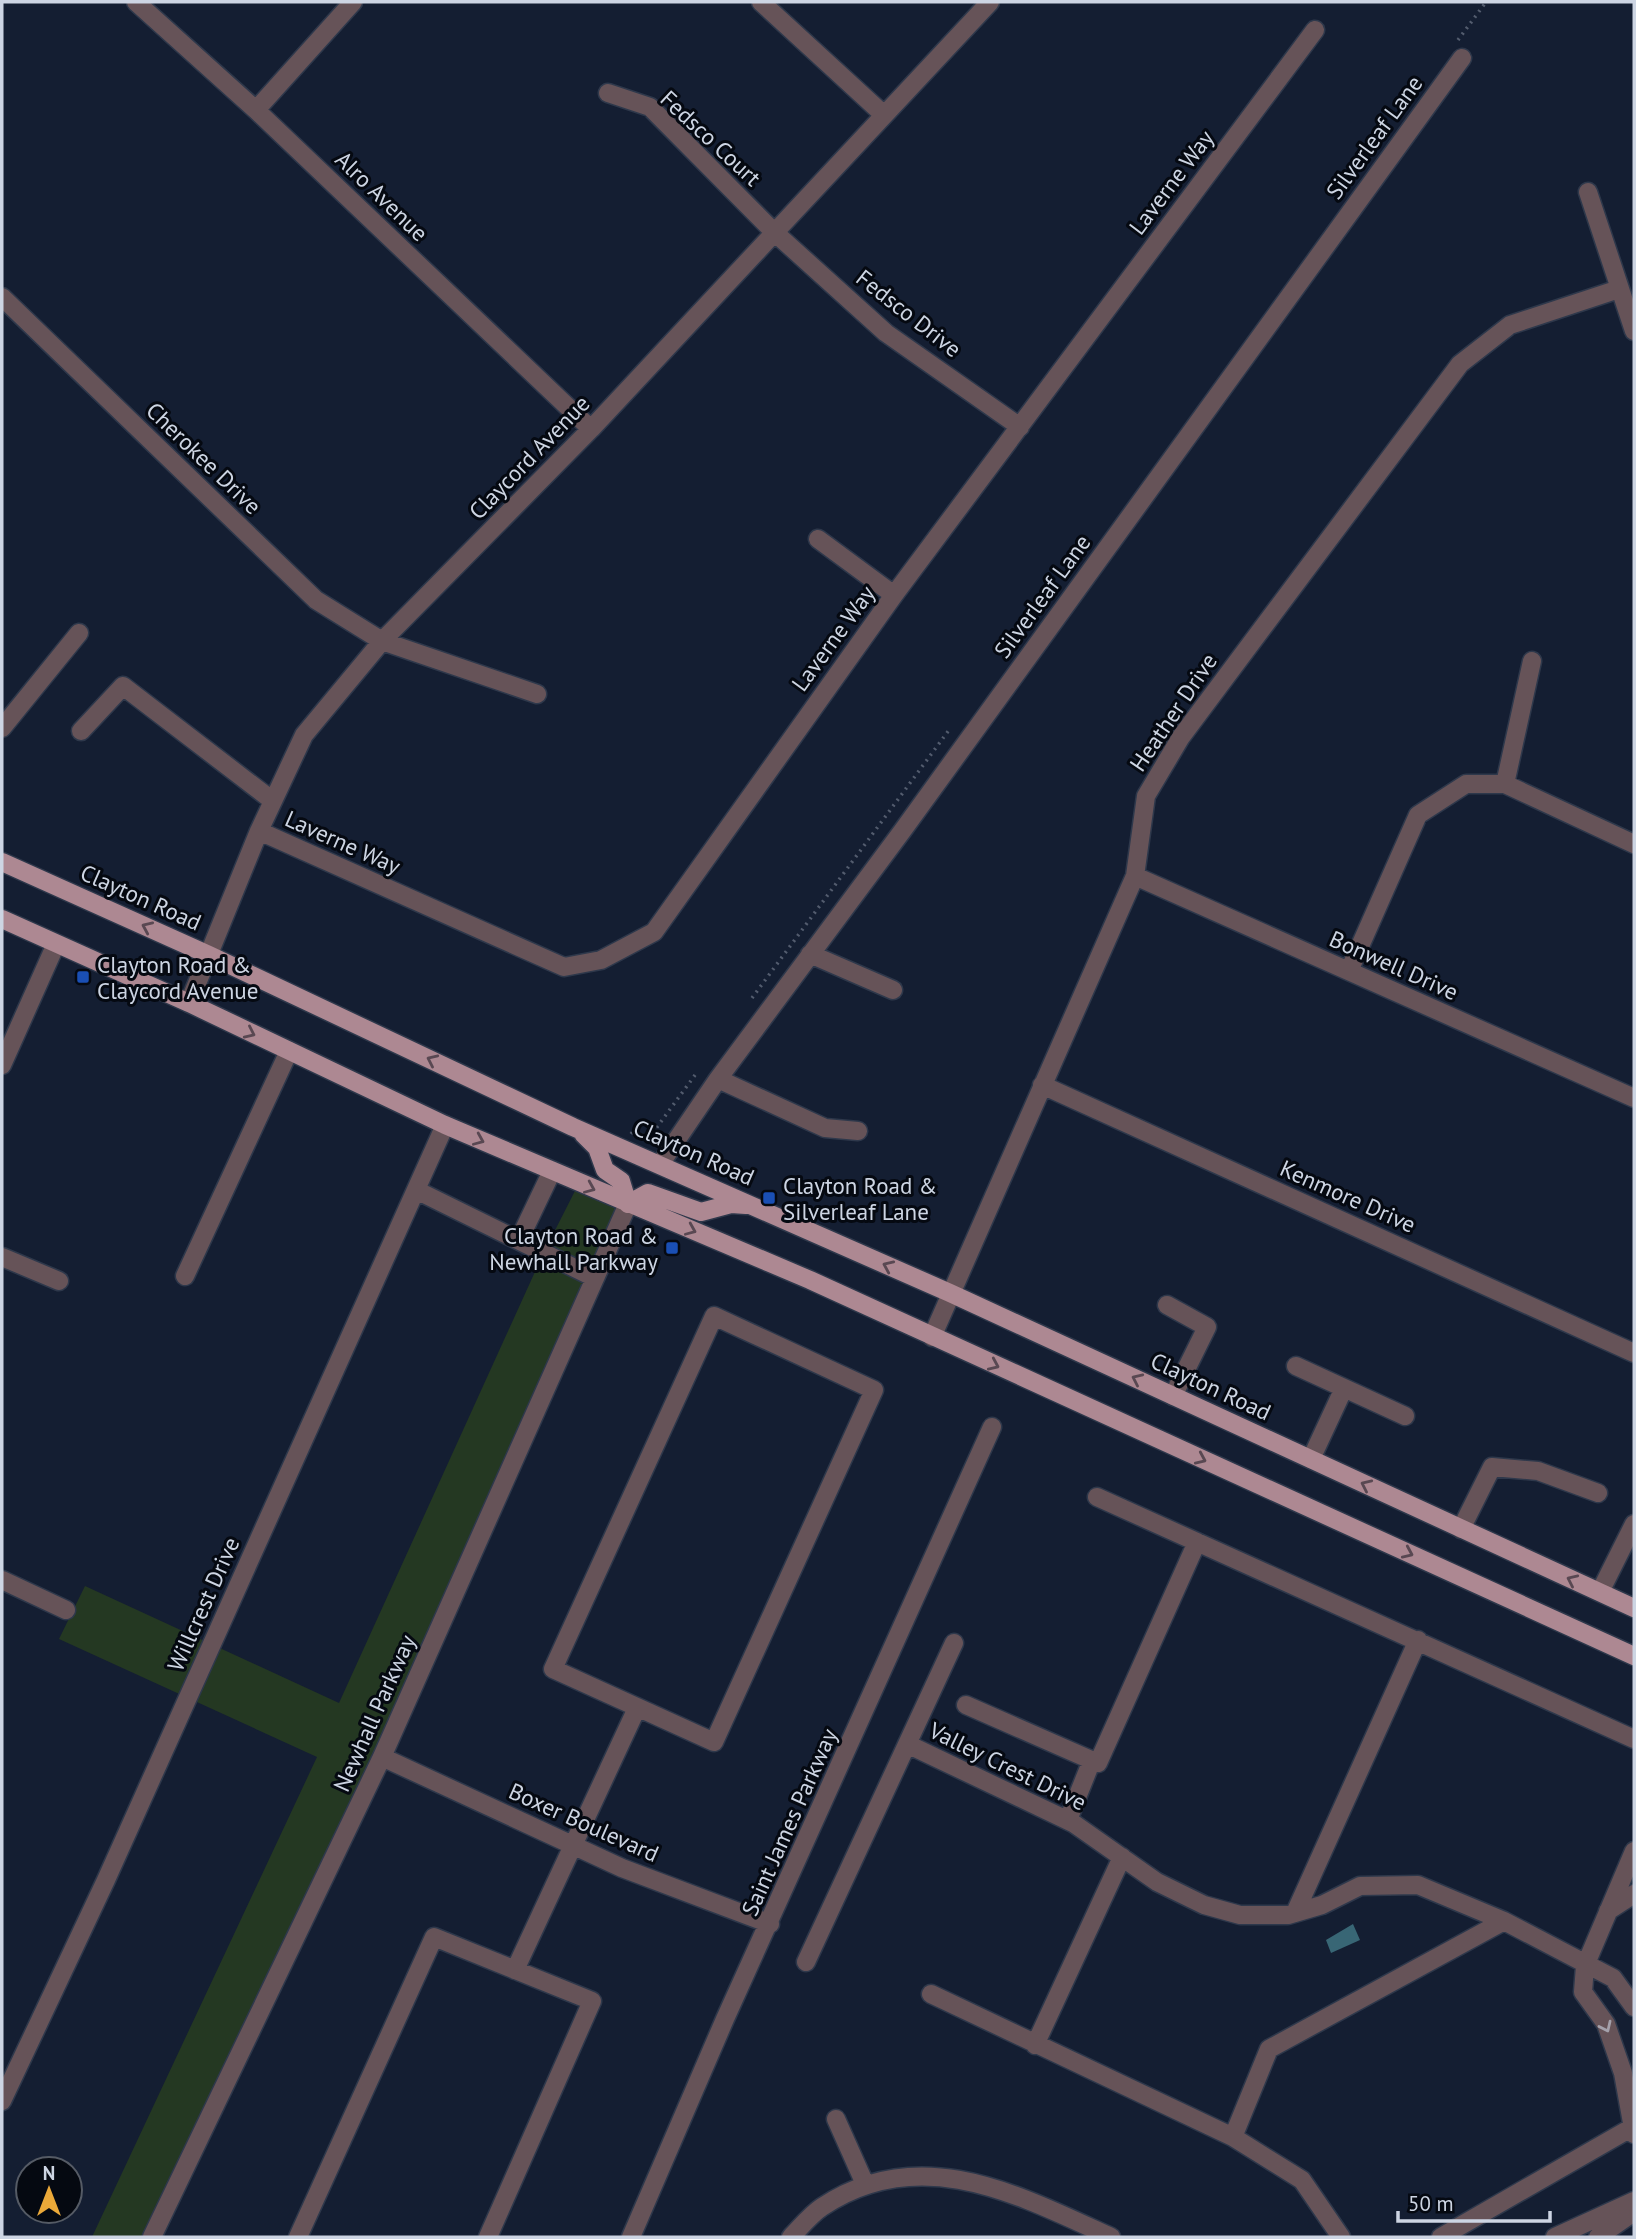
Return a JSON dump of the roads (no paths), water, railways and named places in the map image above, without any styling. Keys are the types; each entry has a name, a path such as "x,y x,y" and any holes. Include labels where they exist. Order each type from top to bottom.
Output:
{"main road":[{"name":"Clayton Road","path":"2,862 209,955 573,1127 661,1163 950,1293 1634,1608"},
{"path":"2,919 189,1003 445,1125 810,1280 1634,1656"},
{"path":"573,1127 597,1148 605,1170 621,1181 628,1204"},
{"path":"628,1204 649,1194 701,1212 731,1204 754,1206"}],"street":[{"name":"Alro Avenue","path":"136,2 256,110 591,429"},
{"path":"256,110 353,2"},
{"path":"761,2 884,115"},
{"name":"Claycord Avenue","path":"189,1003 258,831 304,735 382,641 591,429 773,231 990,2"},
{"name":"Laverne Way","path":"258,831 564,967 601,960 654,932 894,595 1315,30"},
{"name":"Silverleaf Lane","path":"661,1163 718,1079 1462,58"},
{"name":"Fedsco Court","path":"608,93 650,107 773,231"},
{"path":"1588,192 1634,331"},
{"name":"Fedsco Drive","path":"773,231 887,332 1020,427"},
{"name":"Heather Drive","path":"932,1337 1135,876 1146,796 1181,737 1460,364 1510,326 1619,289"},
{"name":"Cherokee Drive","path":"2,297 316,600 382,641 537,694"},
{"path":"818,539 894,595"},
{"path":"2,727 79,633"},
{"path":"1505,784 1532,661"},
{"path":"81,732 123,686 273,801"},
{"path":"1349,971 1418,814 1466,784 1505,784 1634,844"},
{"name":"Bonwell Drive","path":"1135,876 1634,1098"},
{"path":"2,1065 56,944"},
{"path":"810,954 893,990"},
{"path":"185,1276 289,1051"},
{"path":"718,1079 825,1128 858,1131"},
{"name":"Kenmore Drive","path":"1042,1085 1634,1353"},
{"name":"Willcrest Drive","path":"2,2101 112,1868 445,1125"},
{"path":"519,1240 552,1171"},
{"path":"415,1190 595,1278"},
{"name":"Newhall Parkway","path":"152,2237 382,1757 628,1204"},
{"path":"2,1257 59,1281"},
{"path":"1167,1305 1207,1327 1173,1396"},
{"path":"714,1317 874,1390 715,1742 638,1708 553,1669 714,1317"},
{"path":"1296,1366 1405,1416"},
{"path":"1311,1459 1344,1388"},
{"name":"Saint James Parkway","path":"631,2237 992,1427"},
{"path":"1461,1529 1492,1467 1538,1471 1598,1493"},
{"path":"1097,1497 1634,1739"},
{"path":"1600,1592 1634,1524"},
{"path":"966,1705 1098,1763 1197,1542"},
{"path":"2,1580 66,1610"},
{"path":"1296,1913 1418,1640"},
{"path":"806,1962 954,1643"},
{"path":"514,1970 638,1708"},
{"name":"Valley Crest Drive","path":"907,1744 1068,1820 1157,1882 1204,1905 1240,1915 1266,1917 1296,1913 1322,1905 1360,1886 1418,1885 1504,1922 1561,1950 1585,1966 1613,1978 1634,2007"},
{"name":"Boxer Boulevard","path":"382,1757 573,1846 770,1924"},
{"path":"1068,1820 1091,1760"},
{"path":"1441,2237 1632,2131 1623,2073 1606,2024 1583,1992 1585,1966 1634,1851"},
{"path":"1035,2045 1122,1857"},
{"path":"1608,1911 1634,1894"},
{"path":"1233,2137 1269,2049 1504,1922"},
{"path":"298,2237 434,1937 592,2001 488,2237"},
{"path":"931,1994 1233,2137 1302,2180 1341,2237"},
{"path":"836,2119 865,2184"},
{"path":"791,2237 820,2208 865,2184 942,2175 1021,2196 1111,2237"},
{"path":"1555,2237 1634,2201"},
{"path":"1598,2237 1634,2212"}],"water":[{"path":"1353,1924 1360,1940 1331,1953 1326,1940"}],"place":[{"name":"Clayton Road & Claycord Avenue","path":"83,977"},
{"name":"Clayton Road & Silverleaf Lane","path":"769,1198"},
{"name":"Clayton Road & Newhall Parkway","path":"672,1248"}]}
